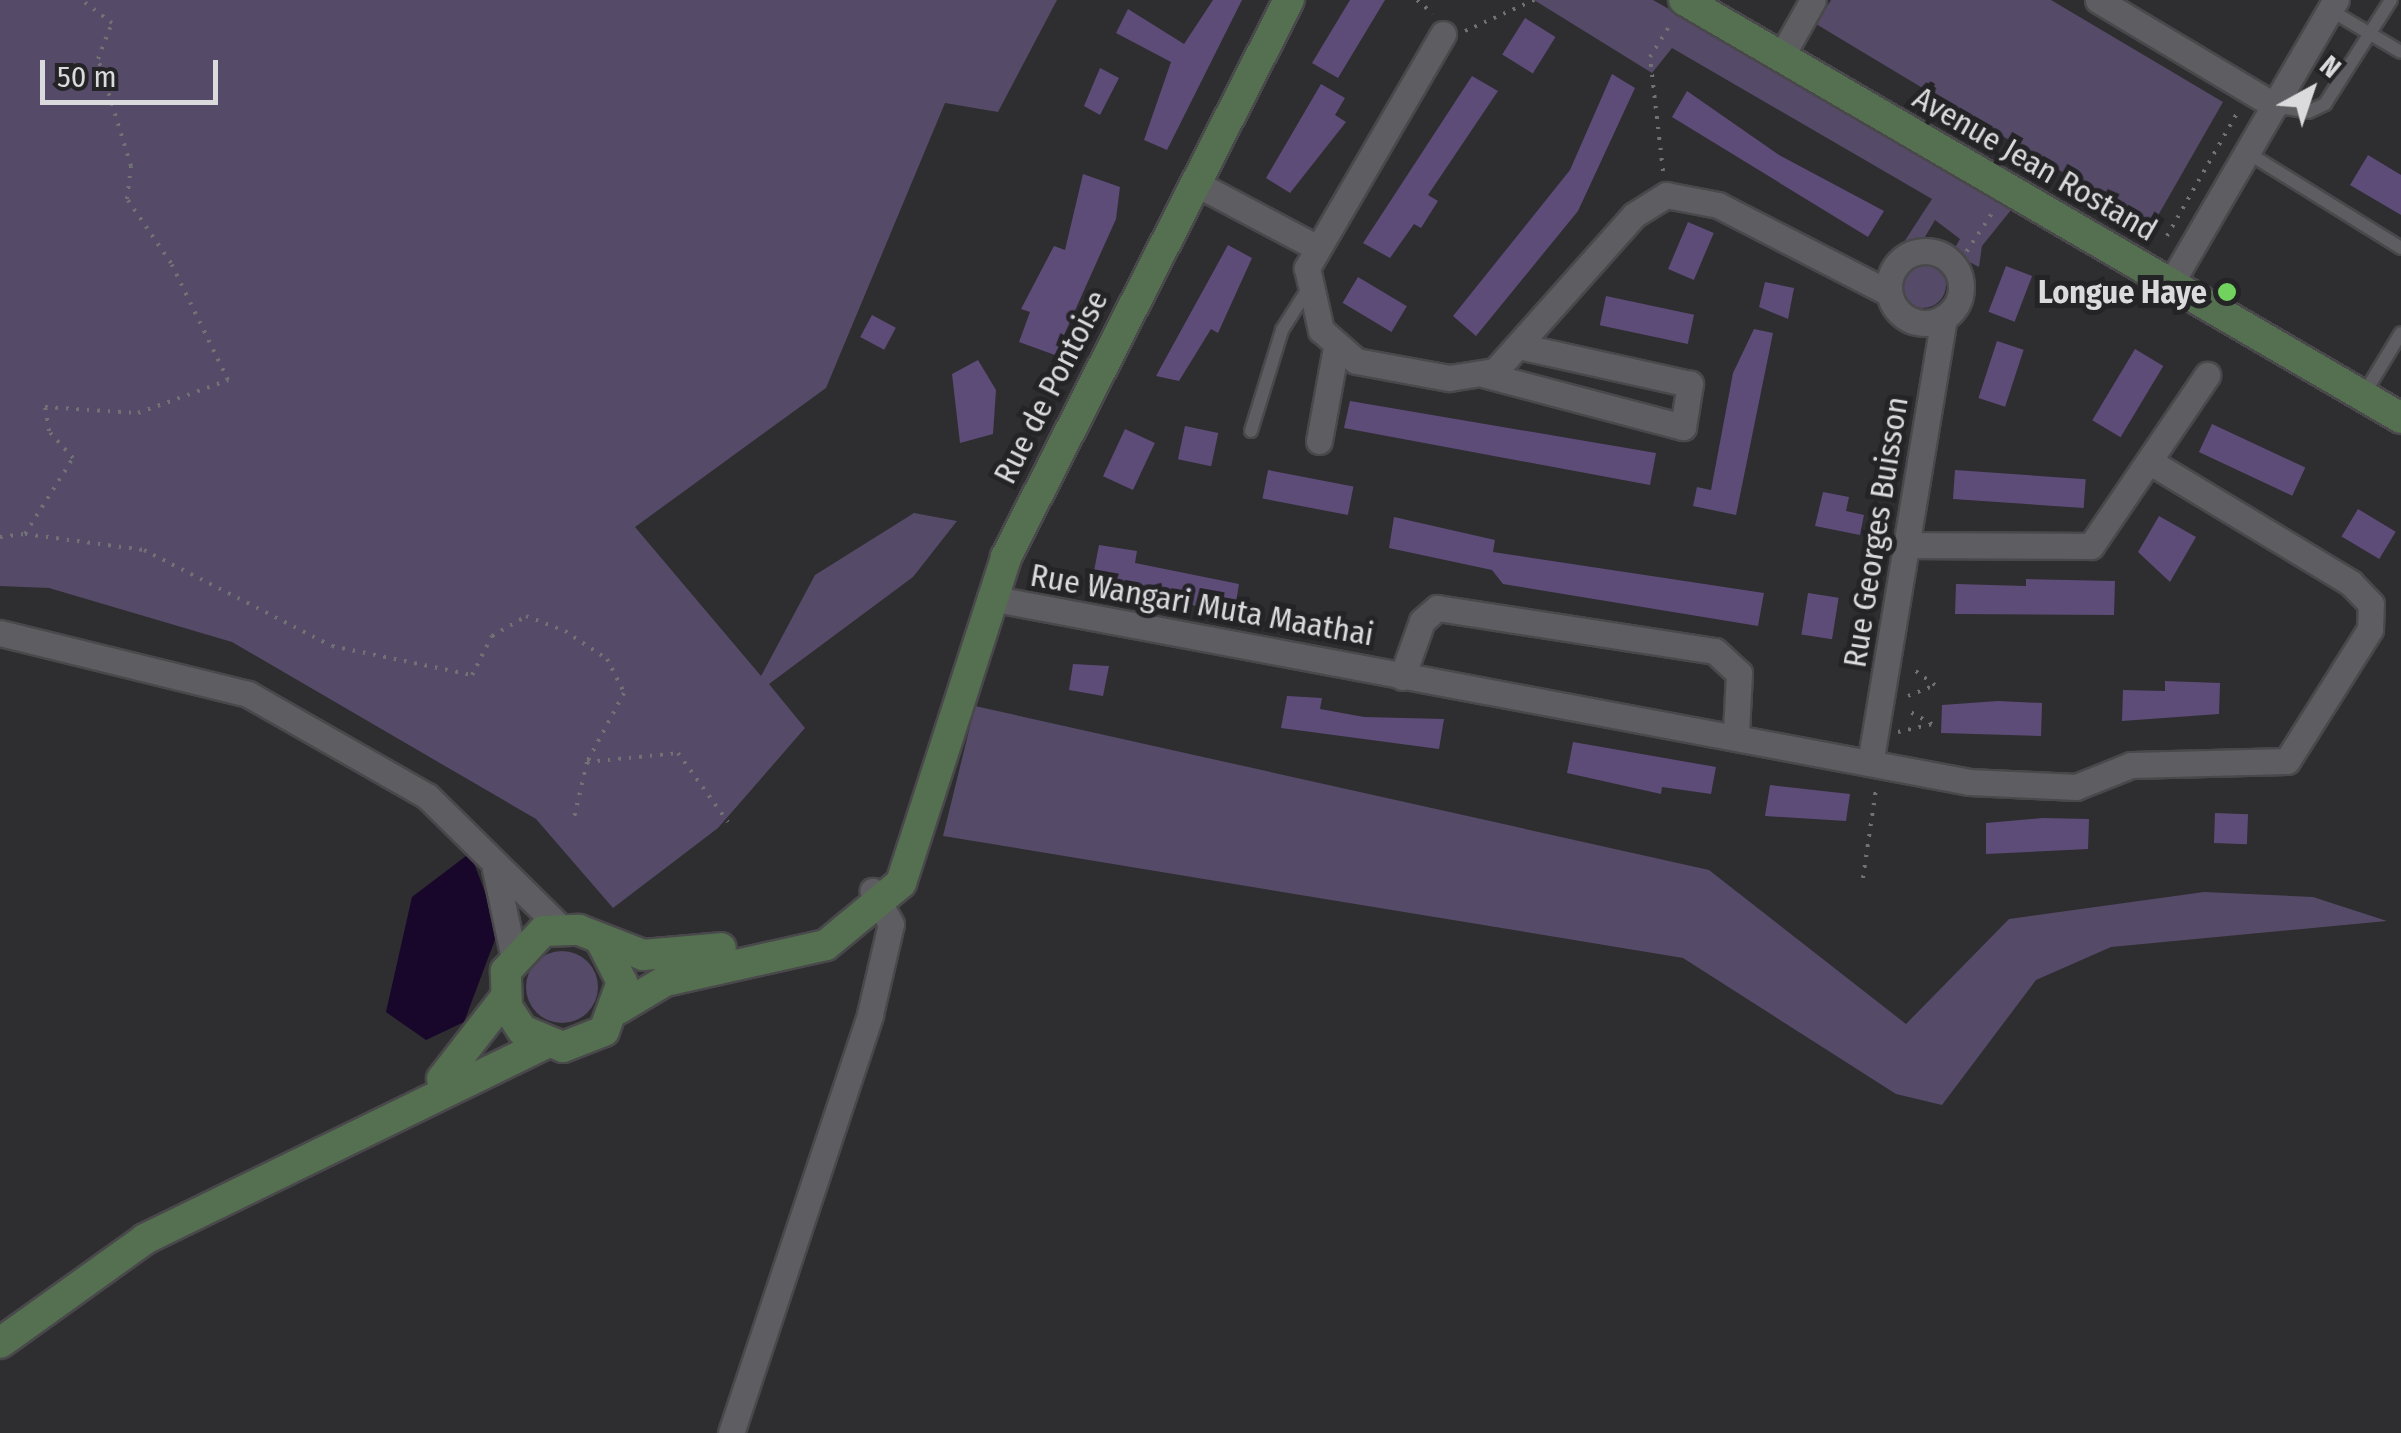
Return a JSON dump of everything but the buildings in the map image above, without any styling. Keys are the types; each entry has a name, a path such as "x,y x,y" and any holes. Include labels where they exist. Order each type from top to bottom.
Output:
{"street":[{"name":"Rue de Pontoise","path":"879,898 907,872 990,598 1289,0"},
{"name":"Avenue Jean Rostand","path":"1685,0 2401,418"},
{"path":"1782,56 1814,0"},
{"path":"2098,0 2275,106"},
{"path":"2171,283 2333,5"},
{"path":"1442,34 1316,247 1306,292 1336,347 1366,366 1486,375 1683,427 1690,384 1523,347"},
{"path":"1194,184 1316,247"},
{"path":"1486,375 1523,347 1634,215 1666,195 1718,205 1890,293 1910,320 1944,318"},
{"path":"1890,293 1894,268 1916,253 1935,253 1955,269"},
{"name":"Rue Georges Buisson","path":"1875,750 1944,318 1960,295 1955,269"},
{"path":"1319,441 1336,347"},
{"path":"1909,544 2091,546 2154,464 2207,375"},
{"name":"Rue Wangari Muta Maathai","path":"990,598 1402,677 1736,733 1875,750 1969,782 2076,787 2131,765 2287,760 2370,629 2370,604 2352,583 2154,464"},
{"name":"Rue Wangari Muta Maathai","path":"1402,677 1436,608 1715,651 1739,673 1736,733"},
{"path":"0,633 248,694 427,796 562,928 602,942 658,956 790,936 879,898"},
{"path":"420,1102 504,998 513,954 491,860"},
{"path":"0,1343 145,1239 545,1044 589,1041 618,1008 665,981 811,950 879,898"},
{"path":"732,1433 853,1076 890,935 879,898"},
{"path":"513,954 562,928"},
{"path":"602,942 620,973 618,1008"},
{"path":"504,998 516,1023 545,1044"}],"lane":[{"path":"2275,106 2308,112 2325,104 2390,0"},
{"path":"2333,5 2401,52"},
{"path":"2248,153 2401,248"},
{"path":"1251,431 1282,330 1306,292"},
{"path":"2363,396 2401,332"}],"path":[{"path":"24,534 73,458 49,430 45,407 138,414 228,380 171,263 127,200 130,166 98,58 112,23 82,0"},
{"path":"1442,34 1534,0"},
{"path":"1666,195 1650,58 1685,0"},
{"path":"2162,246 2250,92"},
{"path":"1955,269 2008,189"},
{"path":"0,536 24,534 144,550 332,646 472,674 492,636 526,616 565,631 607,659 624,693 587,762 574,822"},
{"path":"1863,878 1875,750 1932,724 1893,702 1935,685 1890,652"},
{"path":"587,762 678,753 728,822"}],"shaded area":[{"path":"0,0 1057,0 998,112 945,103 826,388 635,527 761,676 815,575 914,513 957,521 913,577 769,684 805,728 718,828 613,908 536,819 232,642 49,588 0,586"},
{"path":"1534,0 1653,0 2015,205 1982,246 1979,267 1952,253 1960,239 1935,220 1922,242 1904,242 1932,199 1672,48 1652,73"},
{"path":"1831,0 2051,0 2223,102 2152,226 1816,24"},
{"path":"1923,262 1939,269 1946,285 1939,301 1923,308 1907,301 1900,285 1907,269"},
{"path":"975,706 1709,870 1906,1024 2009,919 2204,892 2313,897 2387,921 2111,947 2036,980 1942,1105 1896,1094 1683,958 943,836"},
{"path":"470,853 499,929 464,1022 426,1040 386,1012 412,897"},
{"path":"562,951 588,961 598,987 588,1013 562,1023 536,1013 526,987 536,961"}],"place":[{"name":"Longue Haye","path":"2227,292"}]}
